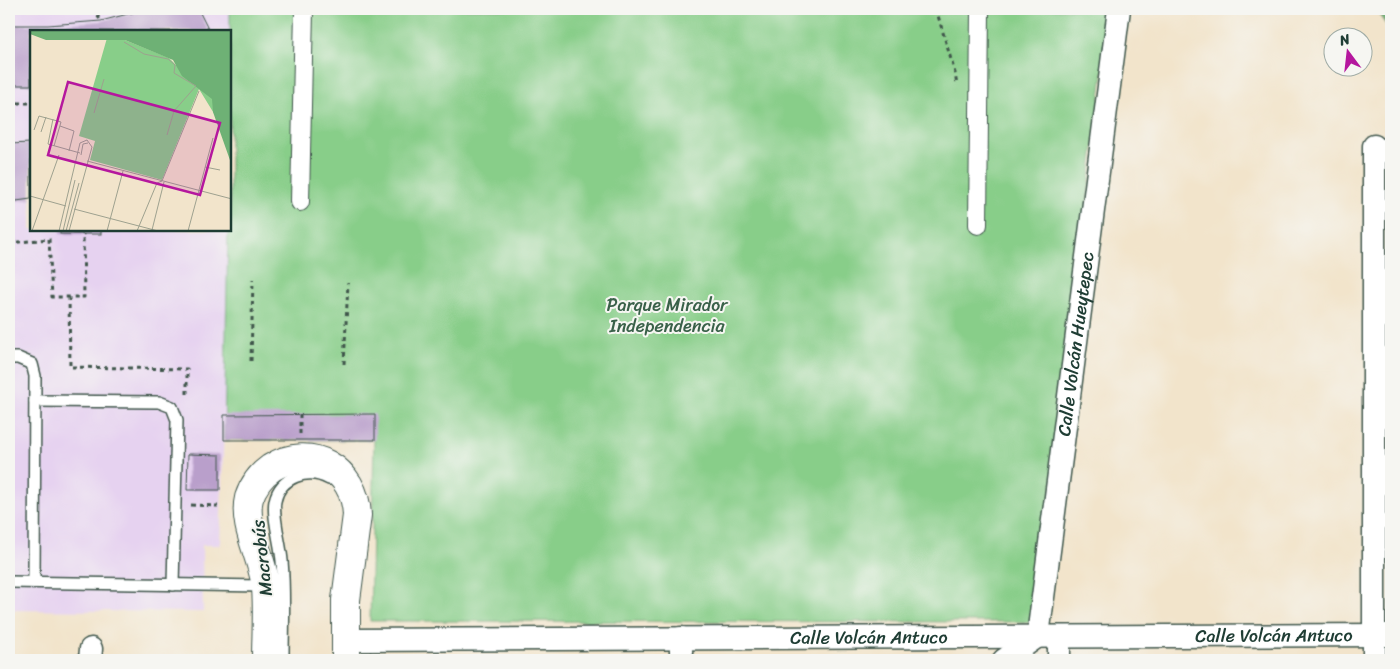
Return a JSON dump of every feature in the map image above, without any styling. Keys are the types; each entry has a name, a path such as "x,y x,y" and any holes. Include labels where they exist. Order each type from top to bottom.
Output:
{"street":[{"path":"300,202 304,9"},
{"path":"978,225 980,9"},
{"name":"Calle Volcán Hueytepec","path":"1059,660 1048,636 1119,9"},
{"path":"1374,146 1383,413 1383,635 1374,660"},
{"path":"266,660 266,586 249,523 249,498 261,475 282,462 300,457 326,463 342,474 352,488 357,501 357,515 346,600 343,653"},
{"name":"Calle Volcán Antuco","path":"343,653 681,649 1048,636 1383,635"},
{"path":"1004,660 1048,636"}],"lane":[{"path":"9,358 18,358 32,364 35,376 34,582"},
{"path":"35,401 159,402 172,407 176,420 173,585"},
{"name":"Macrobús","path":"283,660 284,586 281,550 274,515 274,502 279,488 290,478 307,473 327,477 340,488 347,502 347,518 343,533"},
{"path":"340,558 338,584 343,653"},
{"path":"9,582 266,586"}],"path":[{"path":"93,9 101,21"},
{"path":"9,103 30,103"},
{"path":"9,243 49,239 52,298 84,297 83,234"},
{"path":"252,361 253,280"},
{"path":"344,364 348,283"}],"shaded area":[{"path":"9,9 230,9 230,30 30,30 30,231 228,231 220,545 202,545 203,612 9,610"}],"green space":[{"name":"Parque Mirador Independencia","path":"230,9 1111,9 1035,622 370,621 374,440 224,440 228,231 231,231"},
{"path":"1375,9 1391,9 1391,32"}],"building":[{"path":"147,9 198,9 208,30 30,30 30,85 9,85 9,25 48,25 101,21"},
{"path":"30,143 30,199 9,202 9,144"},
{"path":"60,231 101,231 101,234 60,234"},
{"path":"375,414 375,440 224,440 224,415"},
{"path":"188,454 220,455 220,490 187,490"}]}
